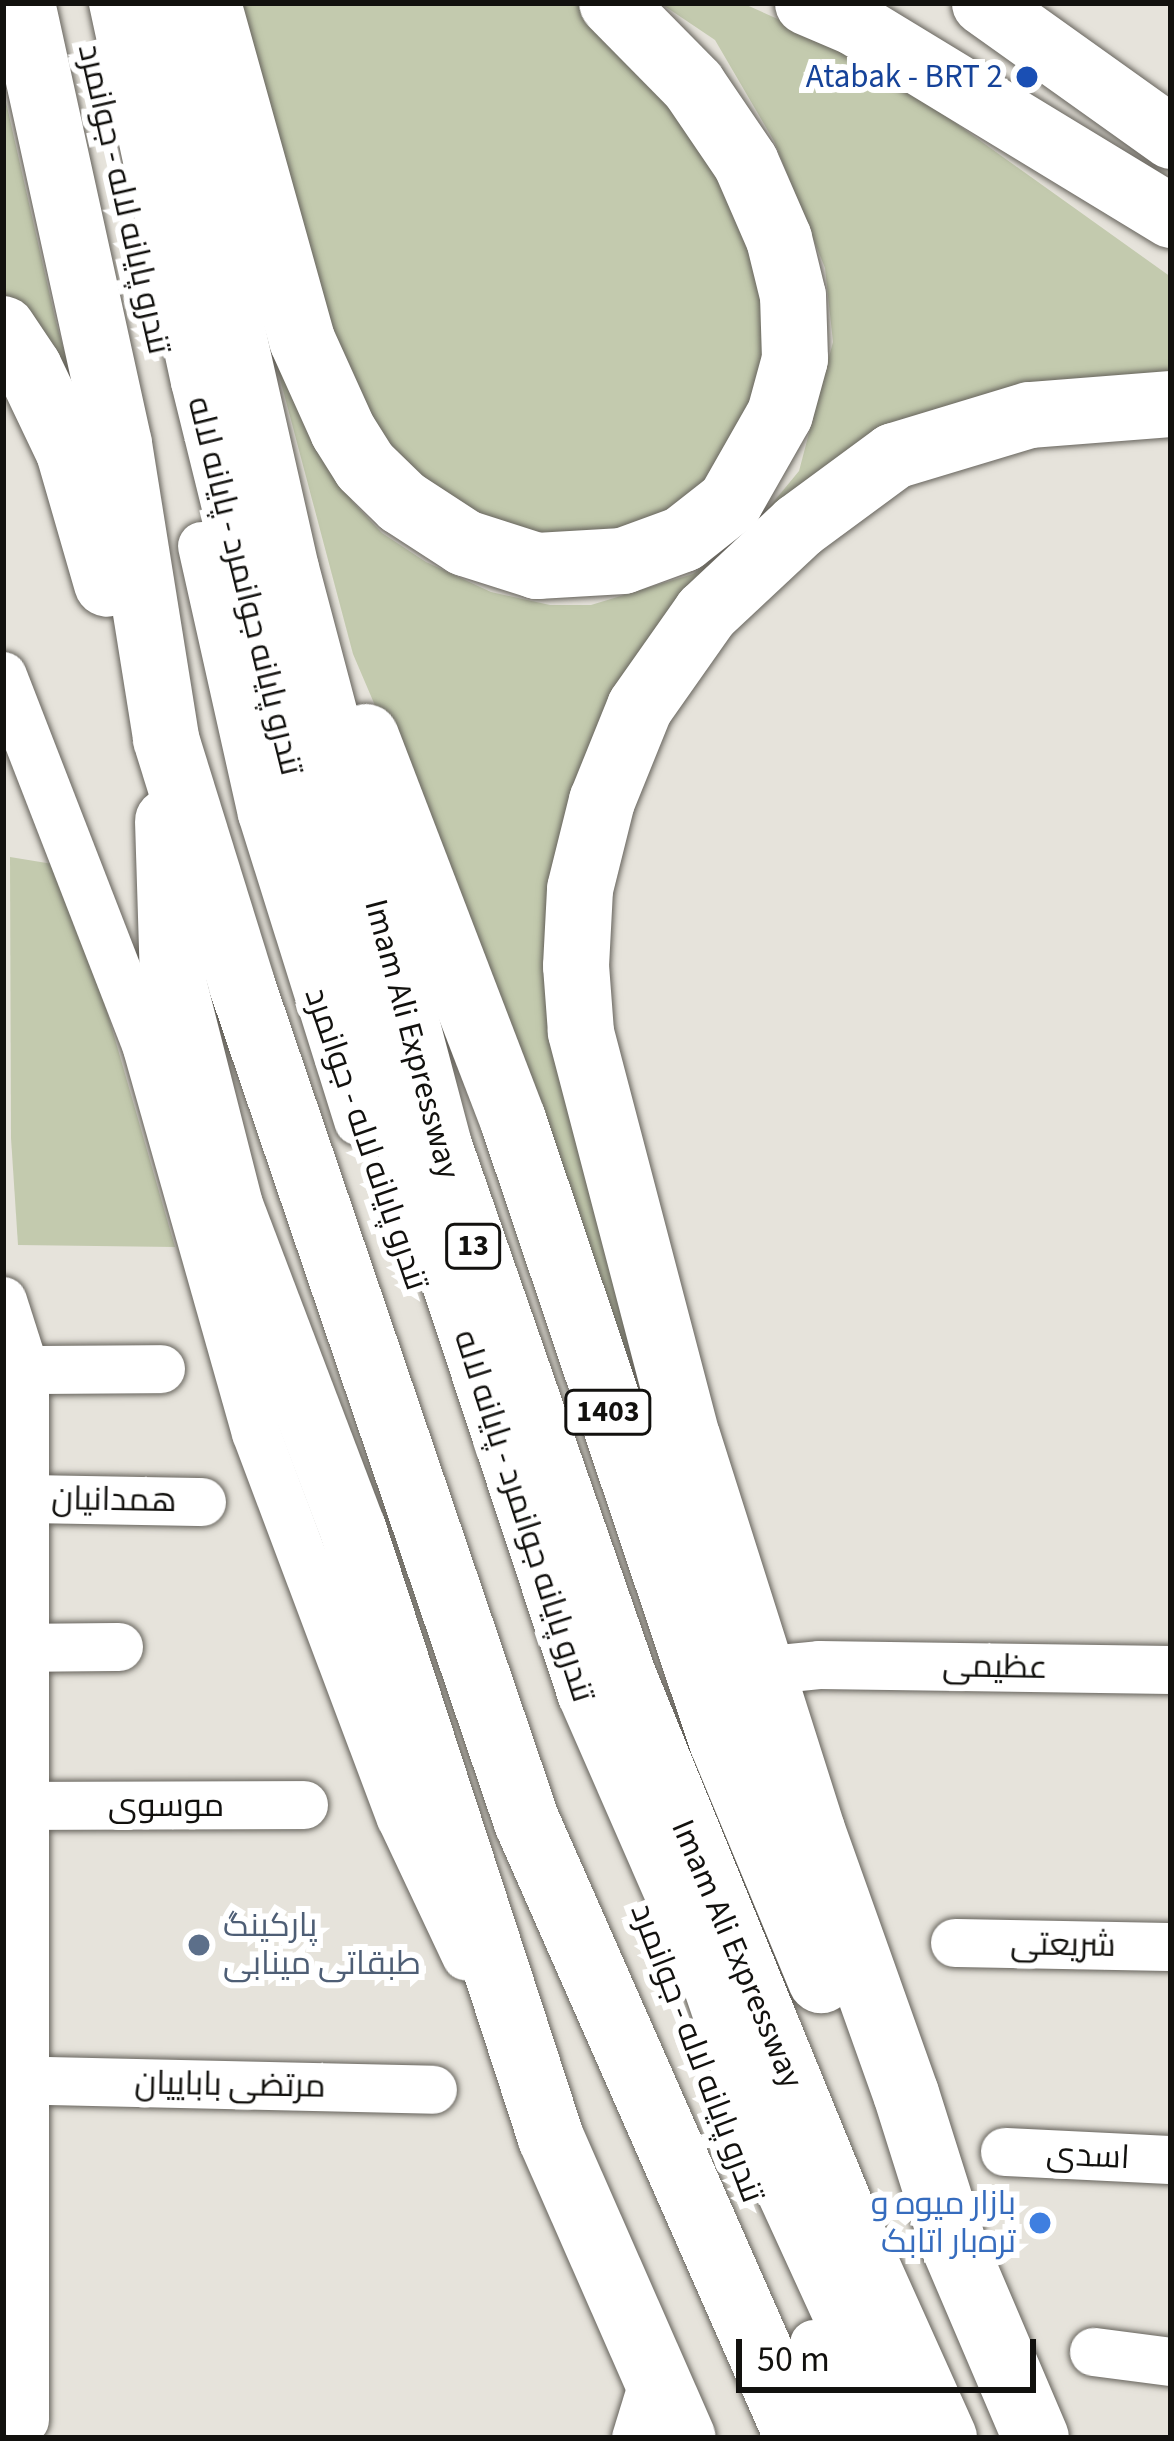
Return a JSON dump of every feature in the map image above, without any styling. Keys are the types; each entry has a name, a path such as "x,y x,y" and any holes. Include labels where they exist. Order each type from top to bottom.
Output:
{"highway":[{"path":"22,3 119,444 166,739 173,982 230,1206 353,1529 550,2138 683,2438"},
{"name":"Imam Ali Expressway","path":"158,3 286,569 439,1146 547,1459 695,1856 944,2438"},
{"path":"208,3 302,340 343,430 365,466 402,502 465,543 537,566 623,561 683,539 730,502 780,414 795,358 793,296 770,209 693,85 612,3"},
{"path":"3,329 29,368 68,452 95,552 166,739 242,985 527,1822 797,2438"},
{"path":"1036,2438 953,2246 789,1668 687,1437 581,1032 576,966 580,889 602,801 640,707 706,614 800,526 894,456 1030,415 1171,404"},
{"name":"1403","path":"286,569 381,767 513,1120 722,1741 871,2102 953,2246"}],"main road":[{"path":"806,3 855,24 1171,216"},
{"path":"983,3 1171,136"}],"street":[{"name":"تندرو پایانه لاله - جوانمرد","path":"81,3 262,814 332,1045 548,1661 753,2205 855,2438"},
{"name":"تندرو پایانه جوانمرد - پایانه لاله","path":"113,3 195,382 335,948 582,1696 703,1971 769,2167 893,2438"},
{"path":"3,676 147,1048 272,1476 401,1818 550,2138"},
{"path":"3,1301 25,1370 14,1451 25,1499 14,1648 27,1806 15,2080 25,2420"},
{"path":"25,1370 160,1370"},
{"name":"همدانیان","path":"25,1499 202,1502"},
{"path":"14,1648 119,1647"},
{"name":"عظیمی","path":"789,1668 1171,1670"},
{"name":"موسوی","path":"27,1806 304,1805"},
{"name":"شریعتی","path":"955,1942 1171,1947"},
{"name":"مرتضی باباییان","path":"15,2080 433,2090"},
{"name":"اسدی","path":"1005,2152 1171,2160"},
{"path":"1094,2352 1171,2362"},
{"path":"637,2438 656,2373"}],"green space":[{"path":"224,3 582,3 699,116 778,289 750,445 660,521 578,544 445,509 353,408"},
{"path":"660,3 742,3 863,57 1171,277 1171,383 800,505 561,888 757,1717 435,846 353,654 226,175 291,370 352,501 382,533 426,562 491,592 550,605 591,605 693,574 748,533 799,471 833,342 825,268 774,141 715,40"},
{"path":"3,89 56,322 73,383 3,301"},
{"path":"10,857 65,866 175,1247 18,1245 11,1138"}],"place":[{"name":"Atabak - BRT 2","path":"1027,77"},
{"name":"پارکینگ طبقاتی مینابی","path":"199,1945"},
{"name":"بازار میوه و تره‌بار اتابک","path":"1040,2223"}]}
